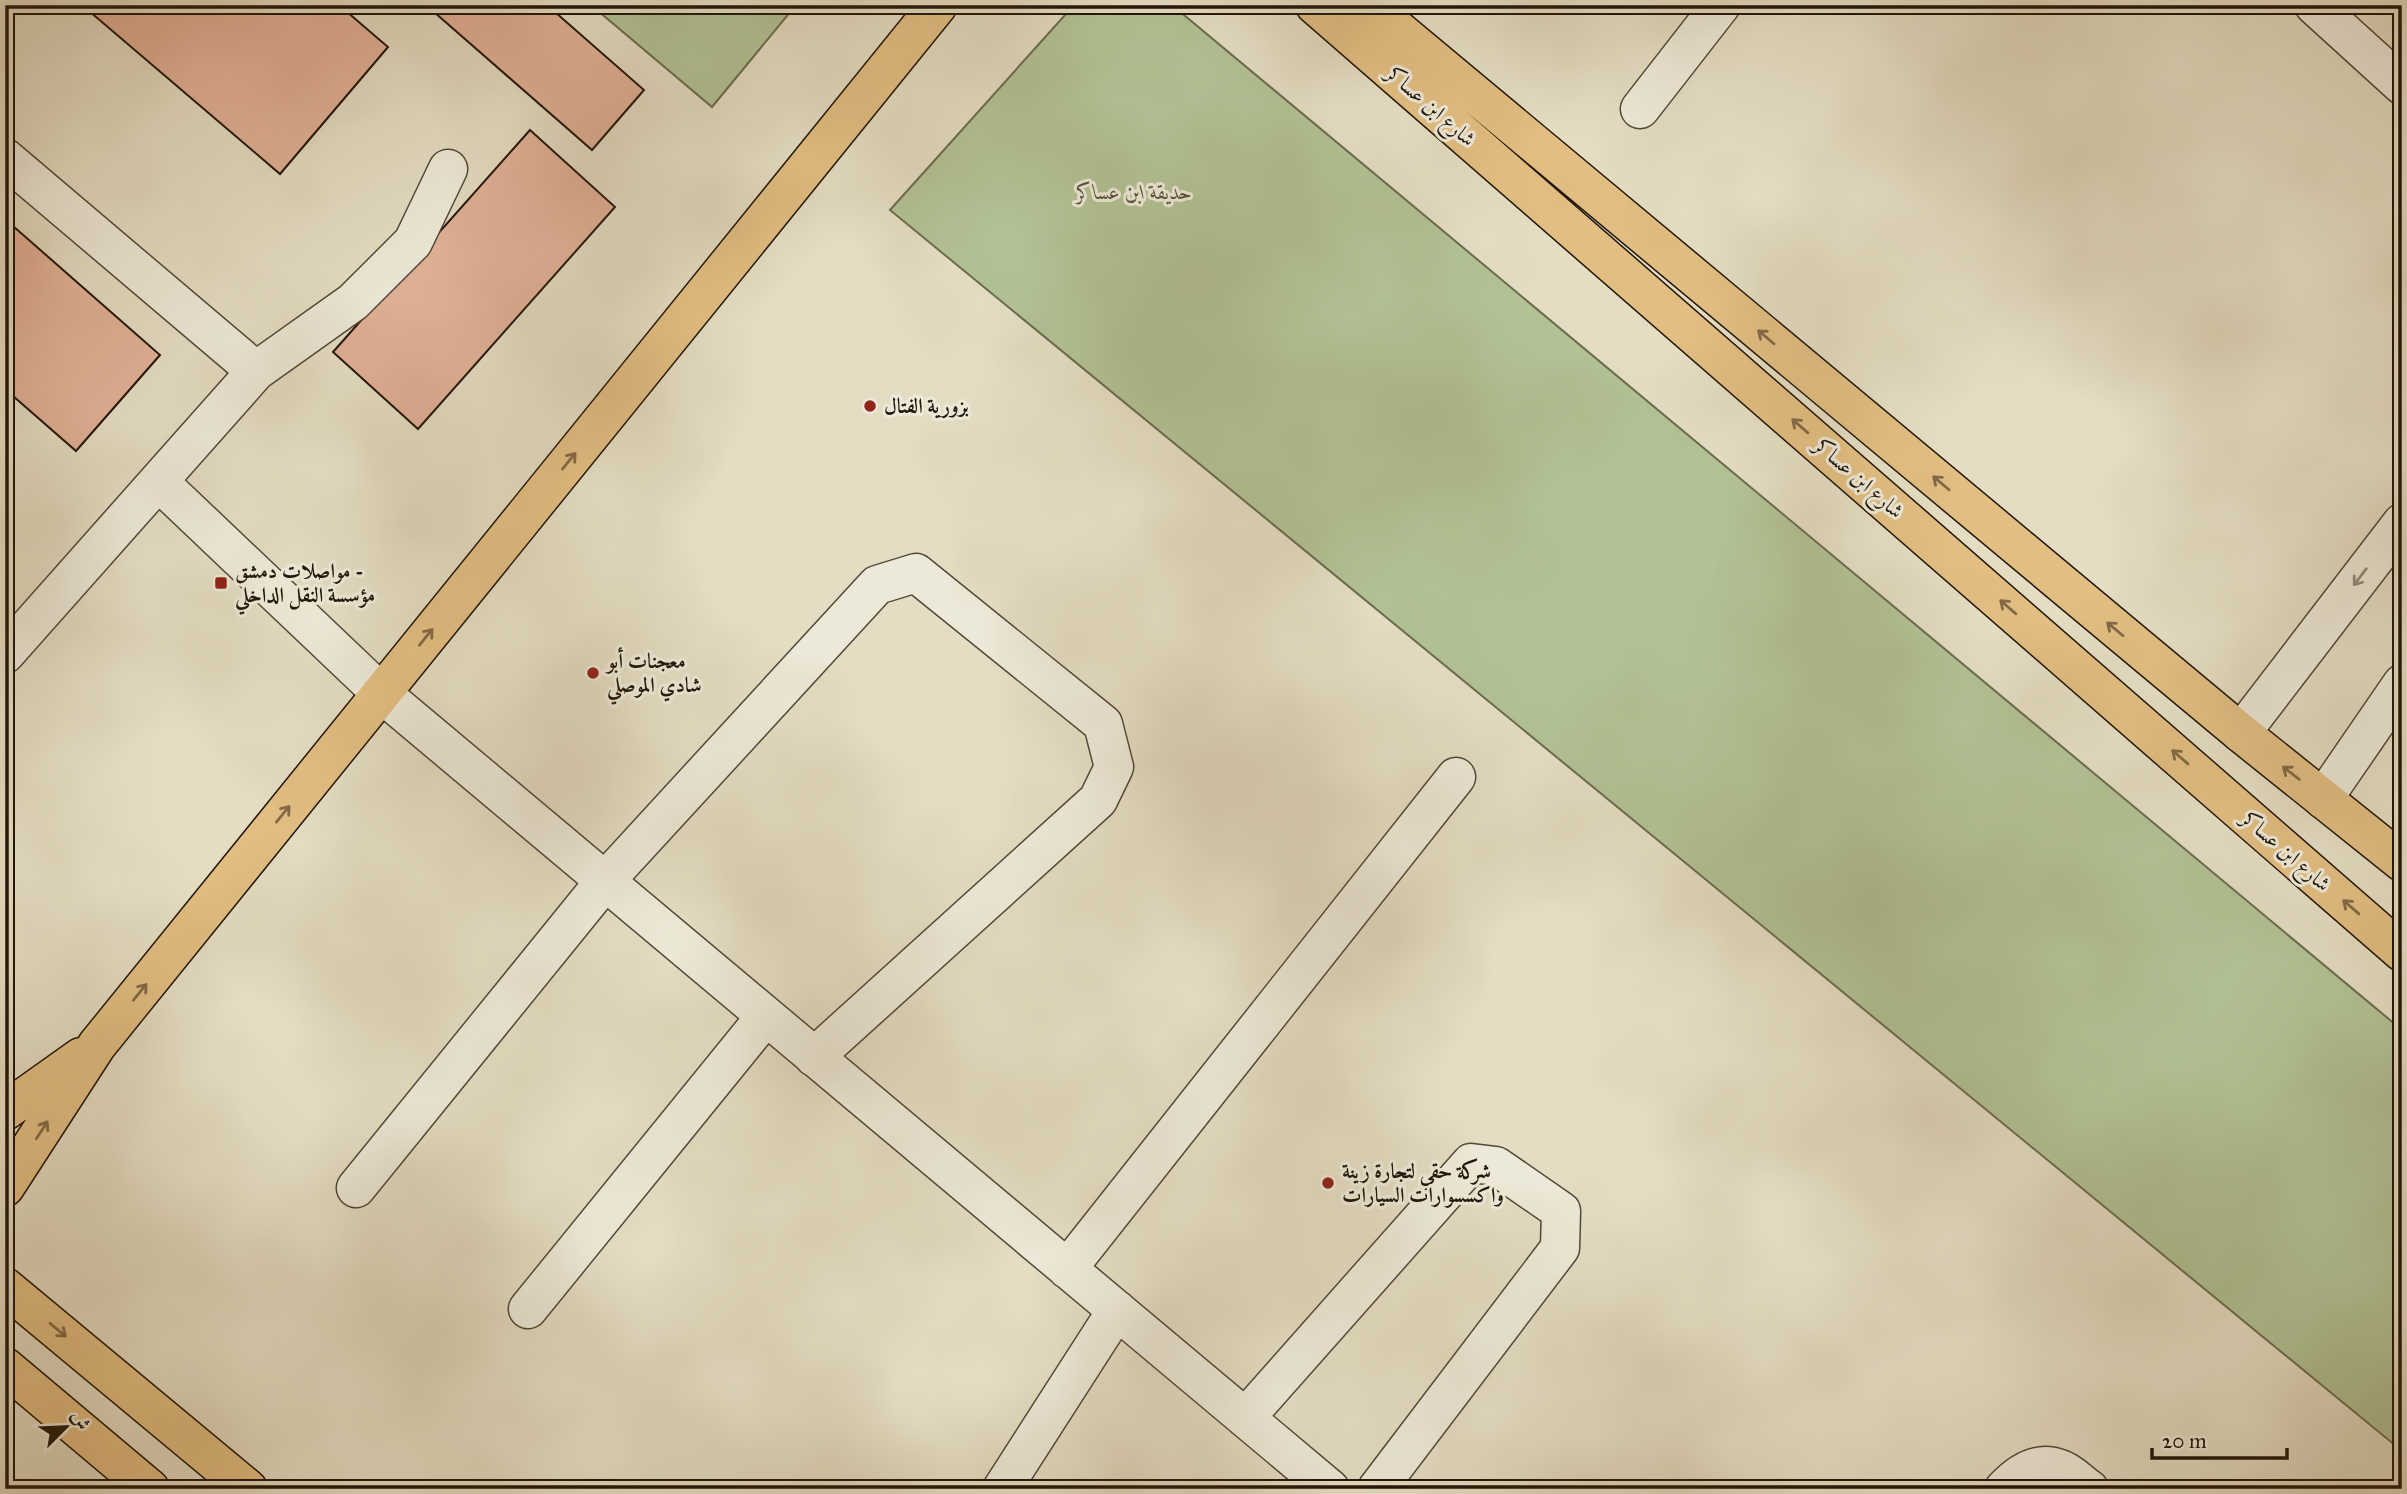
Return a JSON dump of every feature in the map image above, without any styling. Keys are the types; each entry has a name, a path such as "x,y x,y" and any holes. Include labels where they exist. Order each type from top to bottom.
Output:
{"main road":[{"path":"5,1187 97,1045 938,5"},
{"name":"شارع ابن عساكر","path":"1315,5 2402,952"},
{"name":"شارع ابن عساكر","path":"1368,5 2241,733 2402,862"},
{"path":"5,1111 97,1045"},
{"path":"5,1287 248,1489"},
{"path":"5,1367 150,1489"}],"street":[{"path":"1640,109 1721,5"},
{"path":"2314,5 2402,85"},
{"path":"5,158 256,371"},
{"path":"5,654 256,371 353,302 412,242 448,169"},
{"path":"159,482 381,693 1245,1418 1291,1477 1329,1489"},
{"path":"2241,733 2402,523"},
{"path":"356,1188 605,881 877,585 916,573 1102,724 1114,767 1098,800 814,1057"},
{"path":"2323,799 2402,684"},
{"path":"1067,1269 1456,777"},
{"path":"528,1309 766,1016"},
{"path":"1245,1418 1471,1163 1496,1166 1562,1211 1560,1248 1377,1489"},
{"path":"1002,1489 1117,1310"},
{"path":"2004,1489 2019,1473 2039,1466 2061,1469 2089,1489"}],"green space":[{"path":"591,5 796,5 712,107"},
{"name":"حديقة ابن عساكر","path":"1074,5 1172,5 2402,1030 2402,1451 890,210"}],"building":[{"path":"82,5 339,5 388,47 280,174"},
{"path":"426,5 547,5 644,90 592,150"},
{"path":"530,130 615,207 418,429 333,352"},
{"path":"5,219 160,355 76,451 5,389"},
{"path":"5,1473 19,1485 16,1489 5,1489"}],"place":[{"name":"بزورية الفتال","path":"870,406"},
{"name":"مواصلات دمشق - مؤسسة النقل الداخلي","path":"221,583"},
{"name":"معجنات أبو شادي الموصلي","path":"593,673"},
{"name":"شركة حقي لتجارة زينة واكسسوارات السيارات","path":"1328,1183"}]}
